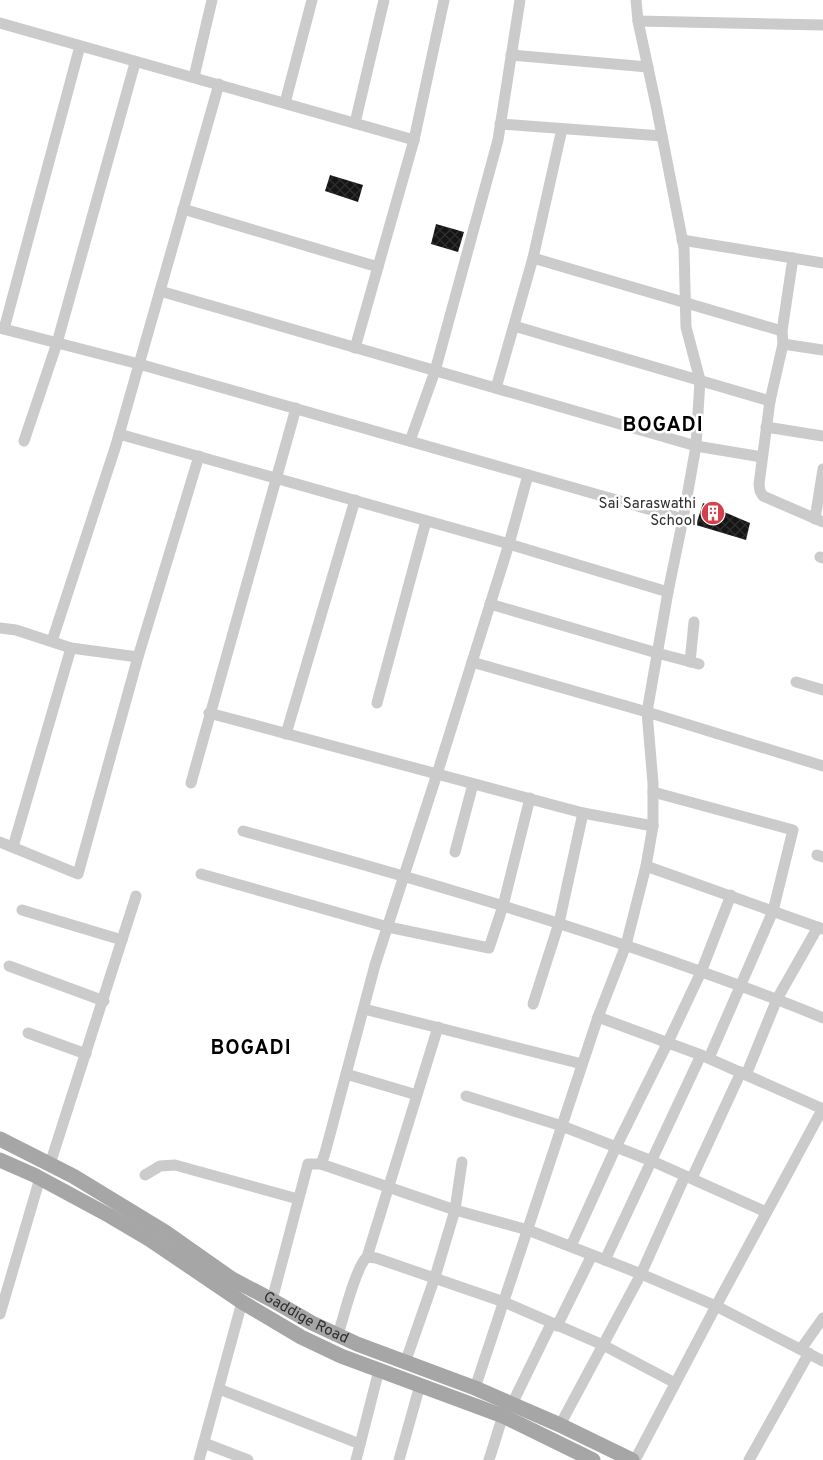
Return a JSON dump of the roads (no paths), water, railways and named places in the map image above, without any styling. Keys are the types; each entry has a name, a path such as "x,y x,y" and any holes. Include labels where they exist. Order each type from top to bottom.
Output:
{"main road":[{"name":"Gaddige Road","path":"0,1139 50,1164 165,1232 232,1279 312,1323 405,1363 475,1388 594,1460"},
{"name":"Gaddige Road","path":"0,1160 40,1178 110,1216 242,1302 301,1337 341,1356 420,1385 508,1408 560,1425 634,1460"}],"street":[{"path":"194,77 212,0"},
{"path":"285,103 312,0"},
{"path":"355,123 384,0"},
{"path":"356,348 414,140 444,0"},
{"path":"410,441 435,371 495,150 520,0"},
{"path":"475,1388 598,1017 626,945 646,866 653,826 653,792 647,712 696,446 700,380 686,327 682,240 638,21 636,0"},
{"path":"638,21 823,25"},
{"path":"0,23 135,63 194,77 414,140"},
{"path":"80,46 2,328 139,364 684,519"},
{"path":"511,55 648,67"},
{"path":"24,441 57,343 135,63"},
{"path":"52,641 119,434 219,84"},
{"path":"500,124 662,136"},
{"path":"496,388 533,258 562,129"},
{"path":"183,209 378,267"},
{"path":"682,240 823,263"},
{"path":"533,258 782,331"},
{"path":"793,258 782,331 783,344 766,427 759,484 760,491 763,496 819,521 823,469"},
{"path":"160,291 696,446 762,457"},
{"path":"514,326 770,401"},
{"path":"783,344 823,350"},
{"path":"191,783 275,477 296,408"},
{"path":"766,427 823,436"},
{"path":"119,434 426,520 668,592"},
{"path":"0,842 78,874 138,657 198,456"},
{"path":"322,1164 388,927 490,604 528,475"},
{"path":"286,734 355,500"},
{"path":"377,702 426,520"},
{"path":"490,604 694,663 694,622"},
{"path":"0,628 16,630 71,648 138,657"},
{"path":"13,847 71,648"},
{"path":"472,662 647,712 823,766"},
{"path":"796,682 823,690"},
{"path":"209,713 583,813 653,826"},
{"path":"455,852 473,784"},
{"path":"605,1260 652,1161 741,986 773,912 792,830 653,792"},
{"path":"201,874 388,927 489,948 503,906 530,798"},
{"path":"533,1004 558,923 583,813"},
{"path":"243,831 404,876 558,923 741,986 823,1018"},
{"path":"560,1425 641,1274 688,1177 743,1074 777,999 821,928 646,866"},
{"path":"571,1246 700,972 731,895"},
{"path":"50,1164 136,896"},
{"path":"22,910 122,940"},
{"path":"9,966 104,1000"},
{"path":"364,1009 582,1064"},
{"path":"598,1017 705,1056 823,1109 634,1460"},
{"path":"338,1335 358,1271 367,1257 438,1027"},
{"path":"28,1033 86,1054"},
{"path":"346,1074 417,1095"},
{"path":"466,1096 562,1126 652,1161 766,1212"},
{"path":"405,1363 435,1277 455,1210 462,1162"},
{"path":"272,1300 308,1164 322,1164 455,1210 528,1230 571,1246 716,1306 823,1361"},
{"path":"145,1175 160,1166 175,1165 298,1199"},
{"path":"0,1314 40,1178"},
{"path":"489,1460 508,1408 592,1255"},
{"path":"367,1257 376,1258 435,1277 504,1302 603,1345 675,1383"},
{"path":"199,1460 242,1302"},
{"path":"749,1460 823,1318"},
{"path":"356,1460 379,1370"},
{"path":"399,1460 420,1385"},
{"path":"219,1389 360,1444"},
{"path":"204,1443 248,1460"}],"place":[{"name":"Sai Saraswathi School","path":"713,513"}],"district":[{"name":"BOGADI","path":"663,426"},
{"name":"BOGADI","path":"251,1049"}]}
